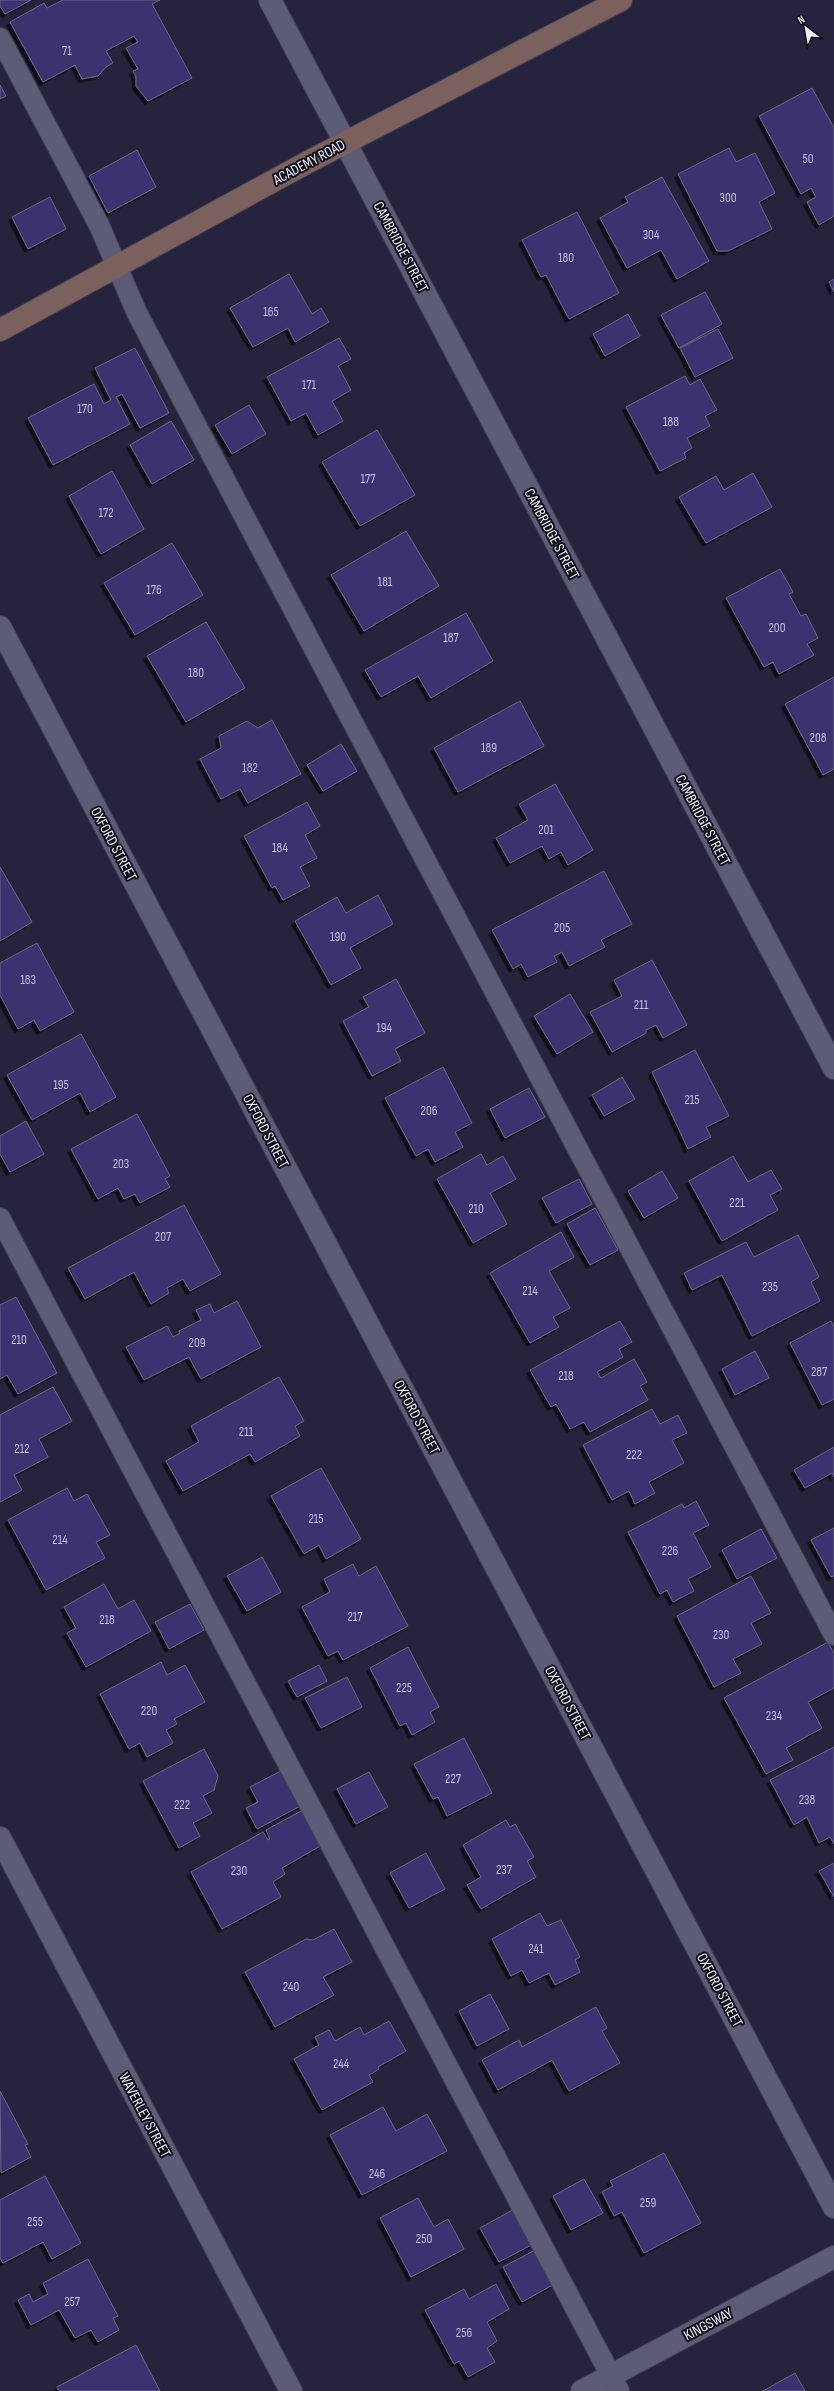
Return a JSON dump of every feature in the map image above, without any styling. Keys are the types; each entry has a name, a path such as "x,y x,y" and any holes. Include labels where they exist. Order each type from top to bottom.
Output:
{"main road":[{"name":"ACADEMY ROAD","path":"0,330 346,142 621,0"}],"street":[{"name":"CAMBRIDGE STREET","path":"270,0 834,1068"},
{"name":"OXFORD STREET","path":"0,627 834,2207"},
{"name":"WAVERLEY STREET","path":"0,1838 291,2391"},
{"name":"KINGSWAY","path":"582,2391 615,2383 834,2257"}],"lane":[{"path":"0,38 99,225 141,320 834,1635"},
{"path":"0,1218 570,2302 615,2383"}],"building":[{"path":"0,0 31,0 5,14 0,6"},
{"path":"63,0 160,0 152,4 192,78 148,101 136,86 136,77 133,71 138,69 126,48 138,42 134,36 106,51 113,63 107,66 98,76 82,79 75,65 43,82 10,22 44,3 47,8"},
{"path":"0,85 6,96 0,99"},
{"path":"812,88 834,128 834,216 819,225 807,202 816,197 811,188 801,194 759,116"},
{"path":"729,148 736,162 755,153 775,193 759,202 772,229 728,251 717,251 678,174"},
{"path":"137,150 156,187 108,213 89,176"},
{"path":"662,177 709,261 677,279 661,250 627,268 600,218 628,202 625,197"},
{"path":"50,197 66,229 28,249 12,217"},
{"path":"577,212 619,293 569,319 546,275 541,277 522,240"},
{"path":"289,274 312,314 321,308 329,322 295,342 288,328 253,347 230,308"},
{"path":"834,279 834,292 829,282"},
{"path":"705,292 722,324 679,348 661,315"},
{"path":"628,314 640,336 605,356 593,334"},
{"path":"718,329 733,358 695,377 680,348"},
{"path":"339,338 351,359 338,366 351,390 332,401 343,421 318,435 306,413 291,421 267,377"},
{"path":"135,348 169,413 140,428 122,394 116,397 130,424 53,465 28,418 94,384 104,404 111,400 95,368"},
{"path":"685,376 690,385 700,379 717,410 705,416 710,426 687,438 692,448 684,453 686,458 660,471 626,407"},
{"path":"249,405 266,434 232,454 215,425"},
{"path":"171,421 194,460 152,484 130,445"},
{"path":"377,430 415,495 360,526 322,462"},
{"path":"112,471 144,529 101,554 69,496"},
{"path":"753,473 772,507 706,543 679,497 716,476 724,490"},
{"path":"406,531 439,586 364,631 331,575"},
{"path":"172,543 203,595 135,635 104,583"},
{"path":"780,569 793,592 789,594 801,616 806,614 818,638 807,644 814,655 779,674 773,662 764,667 726,598"},
{"path":"466,613 493,661 431,698 418,676 381,697 365,670"},
{"path":"206,622 245,688 186,722 147,656"},
{"path":"834,677 834,769 823,775 785,704"},
{"path":"520,701 544,746 458,792 434,748"},
{"path":"272,720 301,774 248,803 240,789 221,799 200,759 221,748 219,736 247,721 258,728"},
{"path":"341,744 357,771 323,791 307,765"},
{"path":"555,784 593,850 568,865 561,852 549,859 542,846 510,863 496,838 528,820 519,804"},
{"path":"307,802 320,826 305,835 317,858 300,867 310,886 283,900 275,886 272,888 244,836"},
{"path":"0,867 32,922 0,941"},
{"path":"604,871 632,924 601,940 605,947 569,966 562,952 554,956 557,962 528,977 521,964 513,969 492,930"},
{"path":"378,895 393,924 350,948 361,968 331,985 295,921 337,897 346,913"},
{"path":"37,943 74,1012 40,1031 34,1020 18,1029 0,995 0,963"},
{"path":"652,960 687,1025 663,1038 656,1025 646,1030 646,1033 612,1052 590,1012 622,996 614,980"},
{"path":"396,979 425,1033 395,1049 401,1061 372,1076 343,1021 369,1007 363,997"},
{"path":"570,994 593,1032 557,1054 534,1016"},
{"path":"81,1034 116,1097 90,1112 80,1093 32,1120 7,1075"},
{"path":"695,1050 729,1116 706,1127 711,1137 688,1149 652,1072"},
{"path":"443,1067 472,1123 455,1132 463,1147 435,1162 428,1149 416,1156 385,1098"},
{"path":"622,1077 635,1099 604,1116 592,1095"},
{"path":"529,1088 545,1117 505,1138 490,1109"},
{"path":"137,1114 170,1176 165,1179 170,1187 140,1203 135,1194 124,1199 118,1188 98,1199 71,1149"},
{"path":"26,1121 44,1154 10,1172 0,1154 0,1136"},
{"path":"481,1154 487,1165 503,1156 516,1179 490,1193 507,1224 473,1243 437,1179"},
{"path":"733,1156 748,1182 771,1170 782,1189 770,1195 778,1210 722,1241 689,1181"},
{"path":"662,1171 678,1198 644,1218 628,1191"},
{"path":"579,1179 592,1204 556,1223 542,1198"},
{"path":"184,1205 221,1274 190,1291 183,1279 167,1288 169,1293 151,1304 134,1272 85,1299 68,1268"},
{"path":"595,1208 618,1250 590,1265 567,1224"},
{"path":"561,1232 574,1257 549,1271 570,1308 553,1317 559,1327 530,1343 490,1273"},
{"path":"798,1235 819,1277 811,1282 820,1301 752,1336 722,1275 692,1290 684,1273 746,1242 754,1257"},
{"path":"16,1297 57,1373 18,1394 7,1375 0,1379 0,1305"},
{"path":"237,1301 261,1347 201,1379 189,1357 144,1380 126,1347 167,1326 173,1337 180,1333 179,1331 201,1320 196,1310 210,1304 214,1313"},
{"path":"620,1321 632,1342 619,1349 623,1357 597,1372 601,1378 634,1359 647,1382 640,1386 648,1400 590,1432 584,1422 570,1429 556,1404 551,1407 530,1370"},
{"path":"831,1321 834,1327 834,1399 822,1405 790,1343"},
{"path":"755,1351 769,1378 735,1395 722,1369"},
{"path":"279,1377 304,1421 295,1426 300,1436 255,1462 250,1454 183,1491 166,1461 199,1442 191,1426"},
{"path":"53,1387 72,1421 39,1439 48,1457 14,1475 22,1490 0,1502 0,1415"},
{"path":"652,1409 660,1424 678,1415 687,1433 672,1440 684,1463 649,1482 655,1493 635,1504 629,1491 612,1500 583,1445"},
{"path":"834,1447 834,1477 832,1473 805,1488 794,1470"},
{"path":"321,1468 361,1539 326,1559 319,1545 304,1554 271,1496"},
{"path":"67,1488 74,1501 87,1494 110,1535 96,1542 105,1558 46,1590 8,1520"},
{"path":"696,1501 709,1525 693,1533 711,1567 688,1579 694,1591 673,1602 667,1590 660,1594 628,1532 682,1504 684,1508"},
{"path":"834,1528 834,1576 831,1577 811,1540"},
{"path":"761,1529 777,1558 737,1579 722,1550"},
{"path":"262,1557 281,1592 247,1611 227,1576"},
{"path":"353,1564 359,1576 376,1566 408,1626 343,1660 338,1651 328,1656 302,1607 330,1592 324,1579"},
{"path":"751,1576 771,1613 751,1623 762,1644 733,1659 741,1673 714,1687 677,1616"},
{"path":"104,1584 118,1609 134,1600 151,1631 86,1667 67,1633 76,1628 64,1607"},
{"path":"190,1604 204,1630 169,1649 155,1622"},
{"path":"828,1642 834,1654 834,1688 808,1702 822,1728 786,1748 793,1760 766,1774 724,1698"},
{"path":"408,1647 439,1707 430,1712 435,1722 412,1735 406,1723 400,1726 370,1668"},
{"path":"161,1662 167,1675 185,1665 205,1702 174,1719 177,1724 166,1730 173,1743 147,1757 140,1743 129,1749 100,1694"},
{"path":"319,1665 327,1681 297,1697 288,1681"},
{"path":"347,1677 362,1707 321,1728 305,1698"},
{"path":"464,1738 492,1793 447,1816 438,1797 433,1799 414,1764"},
{"path":"834,1747 834,1844 830,1837 819,1843 807,1817 794,1825 770,1780"},
{"path":"204,1749 218,1776 214,1790 203,1796 212,1813 193,1823 200,1836 179,1848 143,1781"},
{"path":"285,1769 304,1804 257,1829 246,1808 258,1802 250,1787"},
{"path":"369,1772 388,1807 356,1824 337,1789"},
{"path":"303,1810 322,1845 282,1868 285,1874 273,1882 281,1897 222,1929 191,1872 263,1832 268,1840 270,1839 266,1830"},
{"path":"506,1820 510,1827 515,1824 534,1857 527,1861 536,1877 481,1909 467,1885 481,1877 463,1845"},
{"path":"426,1853 445,1889 409,1908 390,1873"},
{"path":"834,1863 834,1897 819,1871"},
{"path":"540,1913 547,1926 561,1920 580,1957 575,1960 580,1972 555,1985 549,1973 529,1983 522,1970 511,1976 492,1939"},
{"path":"334,1929 352,1962 323,1977 334,1995 275,2027 245,1972 306,1939 313,1940"},
{"path":"490,1994 509,2029 477,2046 459,2011"},
{"path":"596,2007 607,2028 602,2031 620,2063 569,2091 552,2060 498,2090 482,2060 519,2040 522,2047"},
{"path":"389,2021 406,2051 378,2067 379,2069 369,2075 373,2082 322,2110 294,2059 319,2045 315,2037 329,2030 335,2041 360,2027 364,2035"},
{"path":"0,2091 28,2144 25,2145 31,2157 1,2173"},
{"path":"383,2107 396,2131 427,2114 447,2151 362,2195 330,2135"},
{"path":"664,2153 701,2223 644,2253 622,2212 614,2216 602,2192 613,2186 610,2181"},
{"path":"45,2176 81,2243 52,2259 43,2242 3,2263 0,2258 0,2200"},
{"path":"584,2179 603,2213 571,2230 553,2196"},
{"path":"418,2198 434,2227 448,2219 464,2249 411,2277 380,2218"},
{"path":"516,2208 535,2243 499,2262 480,2228"},
{"path":"539,2248 558,2282 522,2302 503,2267"},
{"path":"88,2259 118,2316 113,2318 119,2330 98,2342 91,2330 75,2338 59,2310 31,2325 18,2300 29,2294 33,2302 48,2294 43,2283"},
{"path":"496,2284 509,2309 487,2322 497,2341 487,2348 495,2362 468,2377 459,2361 454,2364 425,2310 464,2289 469,2299"},
{"path":"136,2345 160,2391 59,2391 57,2387"},
{"path":"795,2373 805,2391 763,2391"}]}
